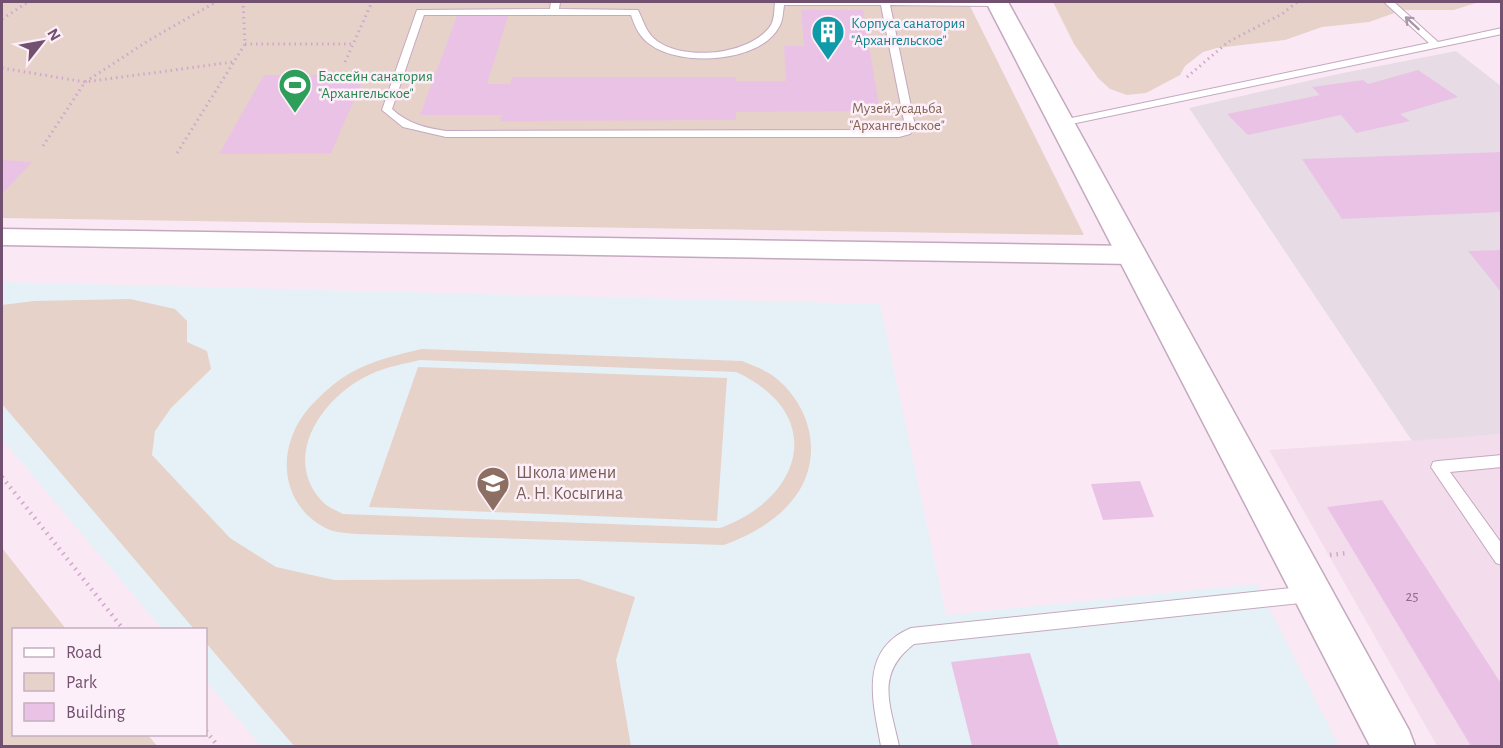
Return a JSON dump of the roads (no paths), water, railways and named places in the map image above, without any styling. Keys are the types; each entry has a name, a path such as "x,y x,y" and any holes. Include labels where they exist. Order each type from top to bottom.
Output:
{"street":[{"path":"997,2 1393,747"},
{"path":"2,237 1131,255"}],"lane":[{"path":"885,2 910,118 910,126 899,134 446,134 419,131 396,120 387,110 420,12 555,7 635,12 636,25 651,42 679,53 702,56 736,51 764,39 775,28 779,2 885,2 997,2"},
{"path":"1389,2 1435,44"},
{"path":"1062,123 1502,31"},
{"path":"1502,461 1438,467 1502,558"},
{"path":"890,747 879,688 882,664 897,645 910,636 1310,594"}],"place":[{"name":"Корпуса санатория \"Архангельское\"","path":"828,61"},
{"name":"Бассейн санатория \"Архангельское\"","path":"295,114"},
{"name":"Школа имени А. Н. Косыгина","path":"493,512"}],"park label":[{"name":"Музей-усадьба \"Архангельское\"","path":"897,116"}]}
